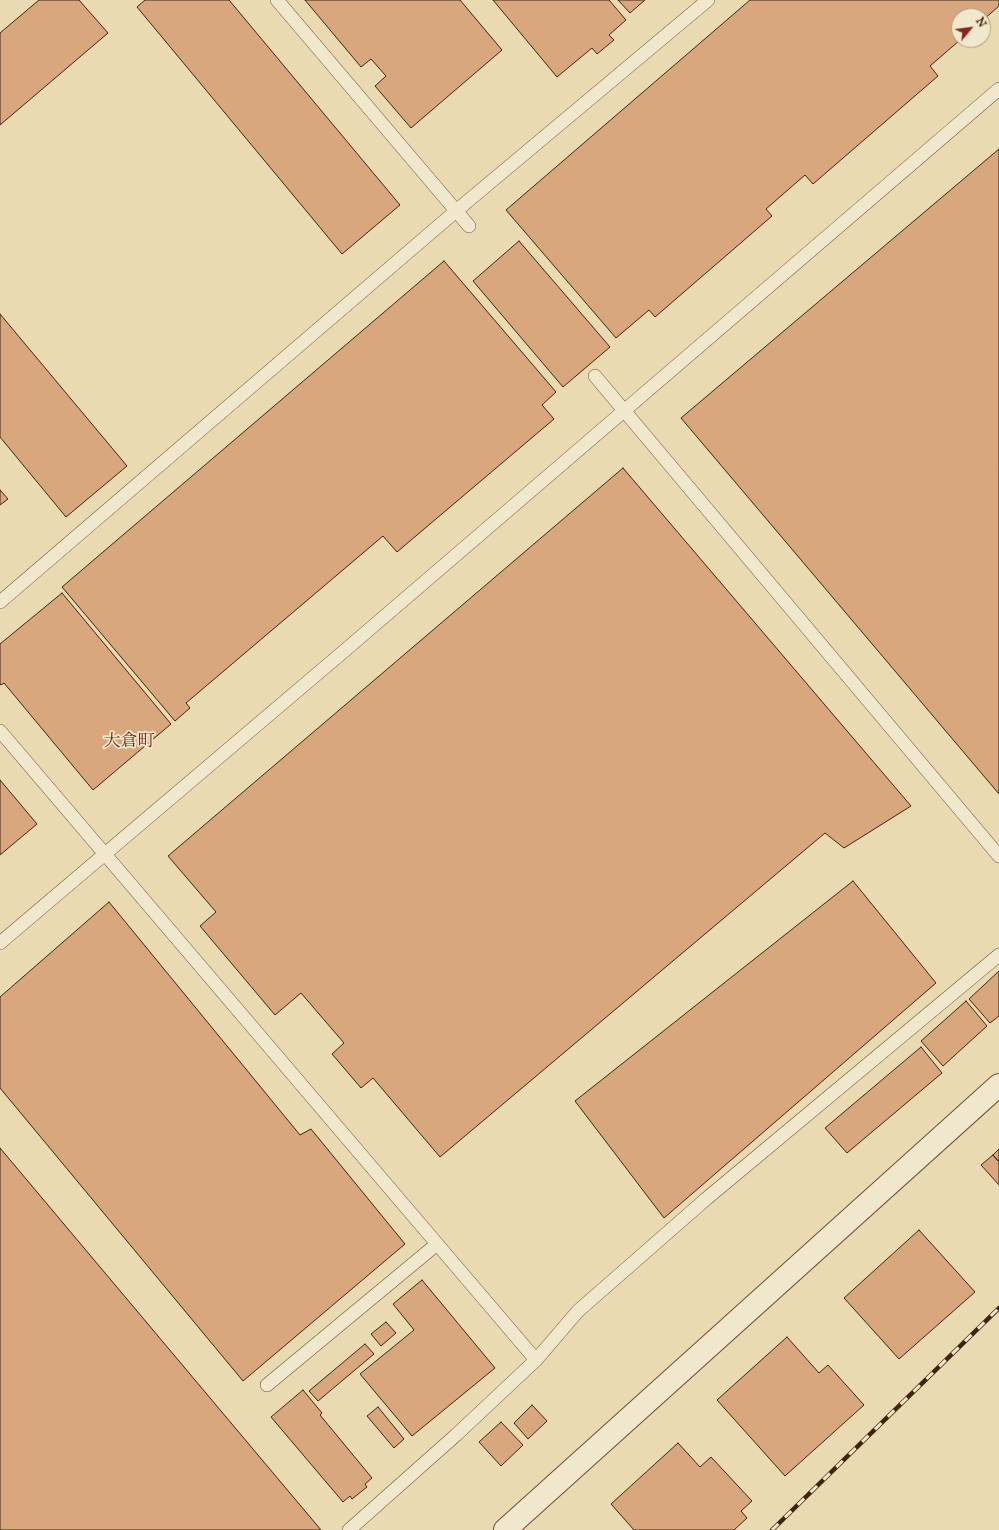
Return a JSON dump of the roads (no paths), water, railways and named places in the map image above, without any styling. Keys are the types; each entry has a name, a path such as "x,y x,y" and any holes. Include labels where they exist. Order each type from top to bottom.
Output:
{"street":[{"path":"505,1530 999,1085"}],"lane":[{"path":"277,0 469,226"},
{"path":"0,602 456,211 708,0"},
{"path":"0,943 104,853 337,657 999,89"},
{"path":"595,376 999,856"},
{"path":"0,731 536,1360"},
{"path":"349,1530 456,1435 536,1360 578,1311 706,1199 999,955"},
{"path":"267,1385 437,1244"}],"railway":[{"path":"772,1530 999,1308"}],"district":[{"name":"大倉町","path":"129,742"}]}
